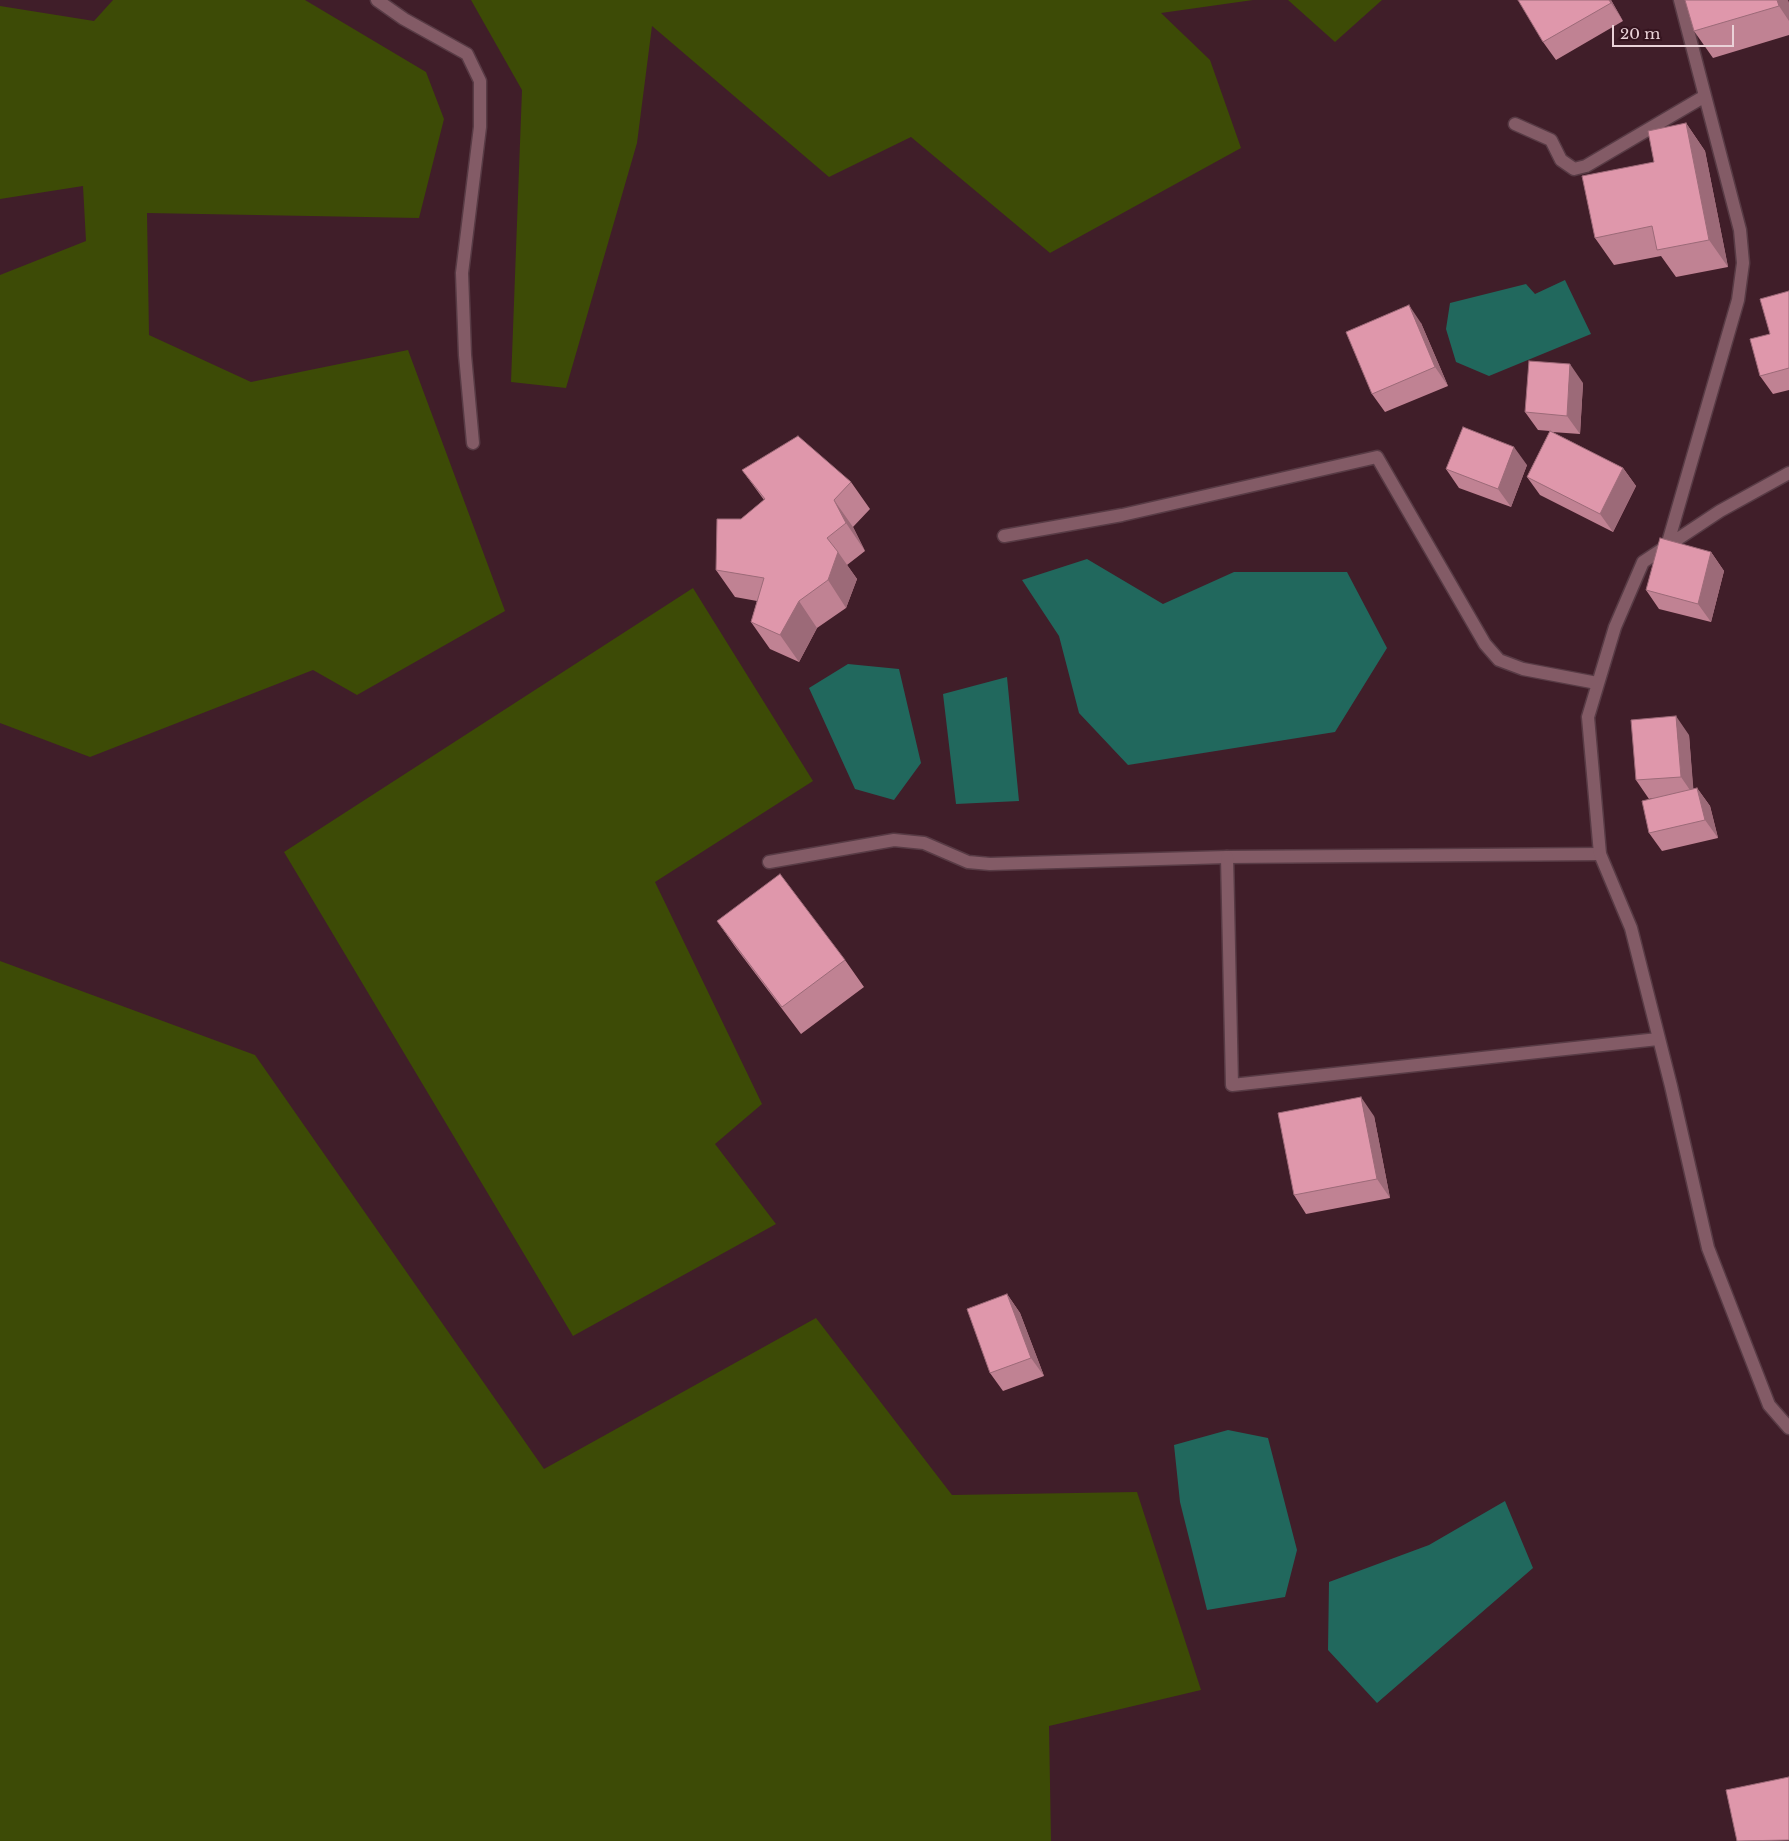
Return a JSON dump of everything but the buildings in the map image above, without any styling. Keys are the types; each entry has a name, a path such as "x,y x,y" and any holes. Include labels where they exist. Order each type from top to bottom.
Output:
{"street":[{"path":"377,0 404,19 467,54 480,80 480,127 462,273 465,355 473,443"},
{"path":"1667,546 1738,300 1743,263 1740,230 1680,0"},
{"path":"1515,124 1551,140 1561,160 1574,169 1586,166 1705,96"},
{"path":"1004,536 1122,515 1377,457 1485,644 1499,660 1523,669 1597,683"},
{"path":"1789,473 1720,511 1643,562 1615,627 1588,717 1600,854 1630,928 1708,1248 1768,1405 1789,1428"},
{"path":"769,862 894,840 924,842 968,862 990,864 1227,857 1600,854"},
{"path":"1227,857 1232,1084 1658,1040"}],"shaded area":[{"path":"113,0 305,0 426,72 444,119 419,218 147,213 149,335 251,382 408,350 505,611 357,695 313,670 90,757 0,723 0,275 86,241 83,186 0,199 0,6 94,21"},
{"path":"471,0 1253,0 1161,13 1210,60 1241,148 1050,253 911,137 829,177 652,26 637,143 566,388 511,382 522,90"},
{"path":"1288,0 1382,0 1335,42"},
{"path":"1565,280 1591,334 1489,376 1456,362 1446,329 1450,303 1526,284 1535,294"},
{"path":"1087,559 1163,604 1234,572 1347,572 1387,648 1335,732 1128,765 1079,713 1059,636 1022,580"},
{"path":"693,588 813,781 655,882 762,1104 715,1144 776,1224 573,1336 284,852"},
{"path":"848,664 899,669 921,763 894,800 855,789 809,688"},
{"path":"1007,677 1019,801 956,804 943,694"},
{"path":"0,961 255,1055 544,1469 816,1318 952,1495 1137,1492 1201,1690 1049,1726 1051,1841 0,1841"},
{"path":"1228,1430 1268,1438 1297,1550 1285,1597 1207,1610 1180,1502 1174,1445"},
{"path":"1505,1501 1533,1568 1377,1703 1328,1650 1329,1582 1429,1545"}]}
